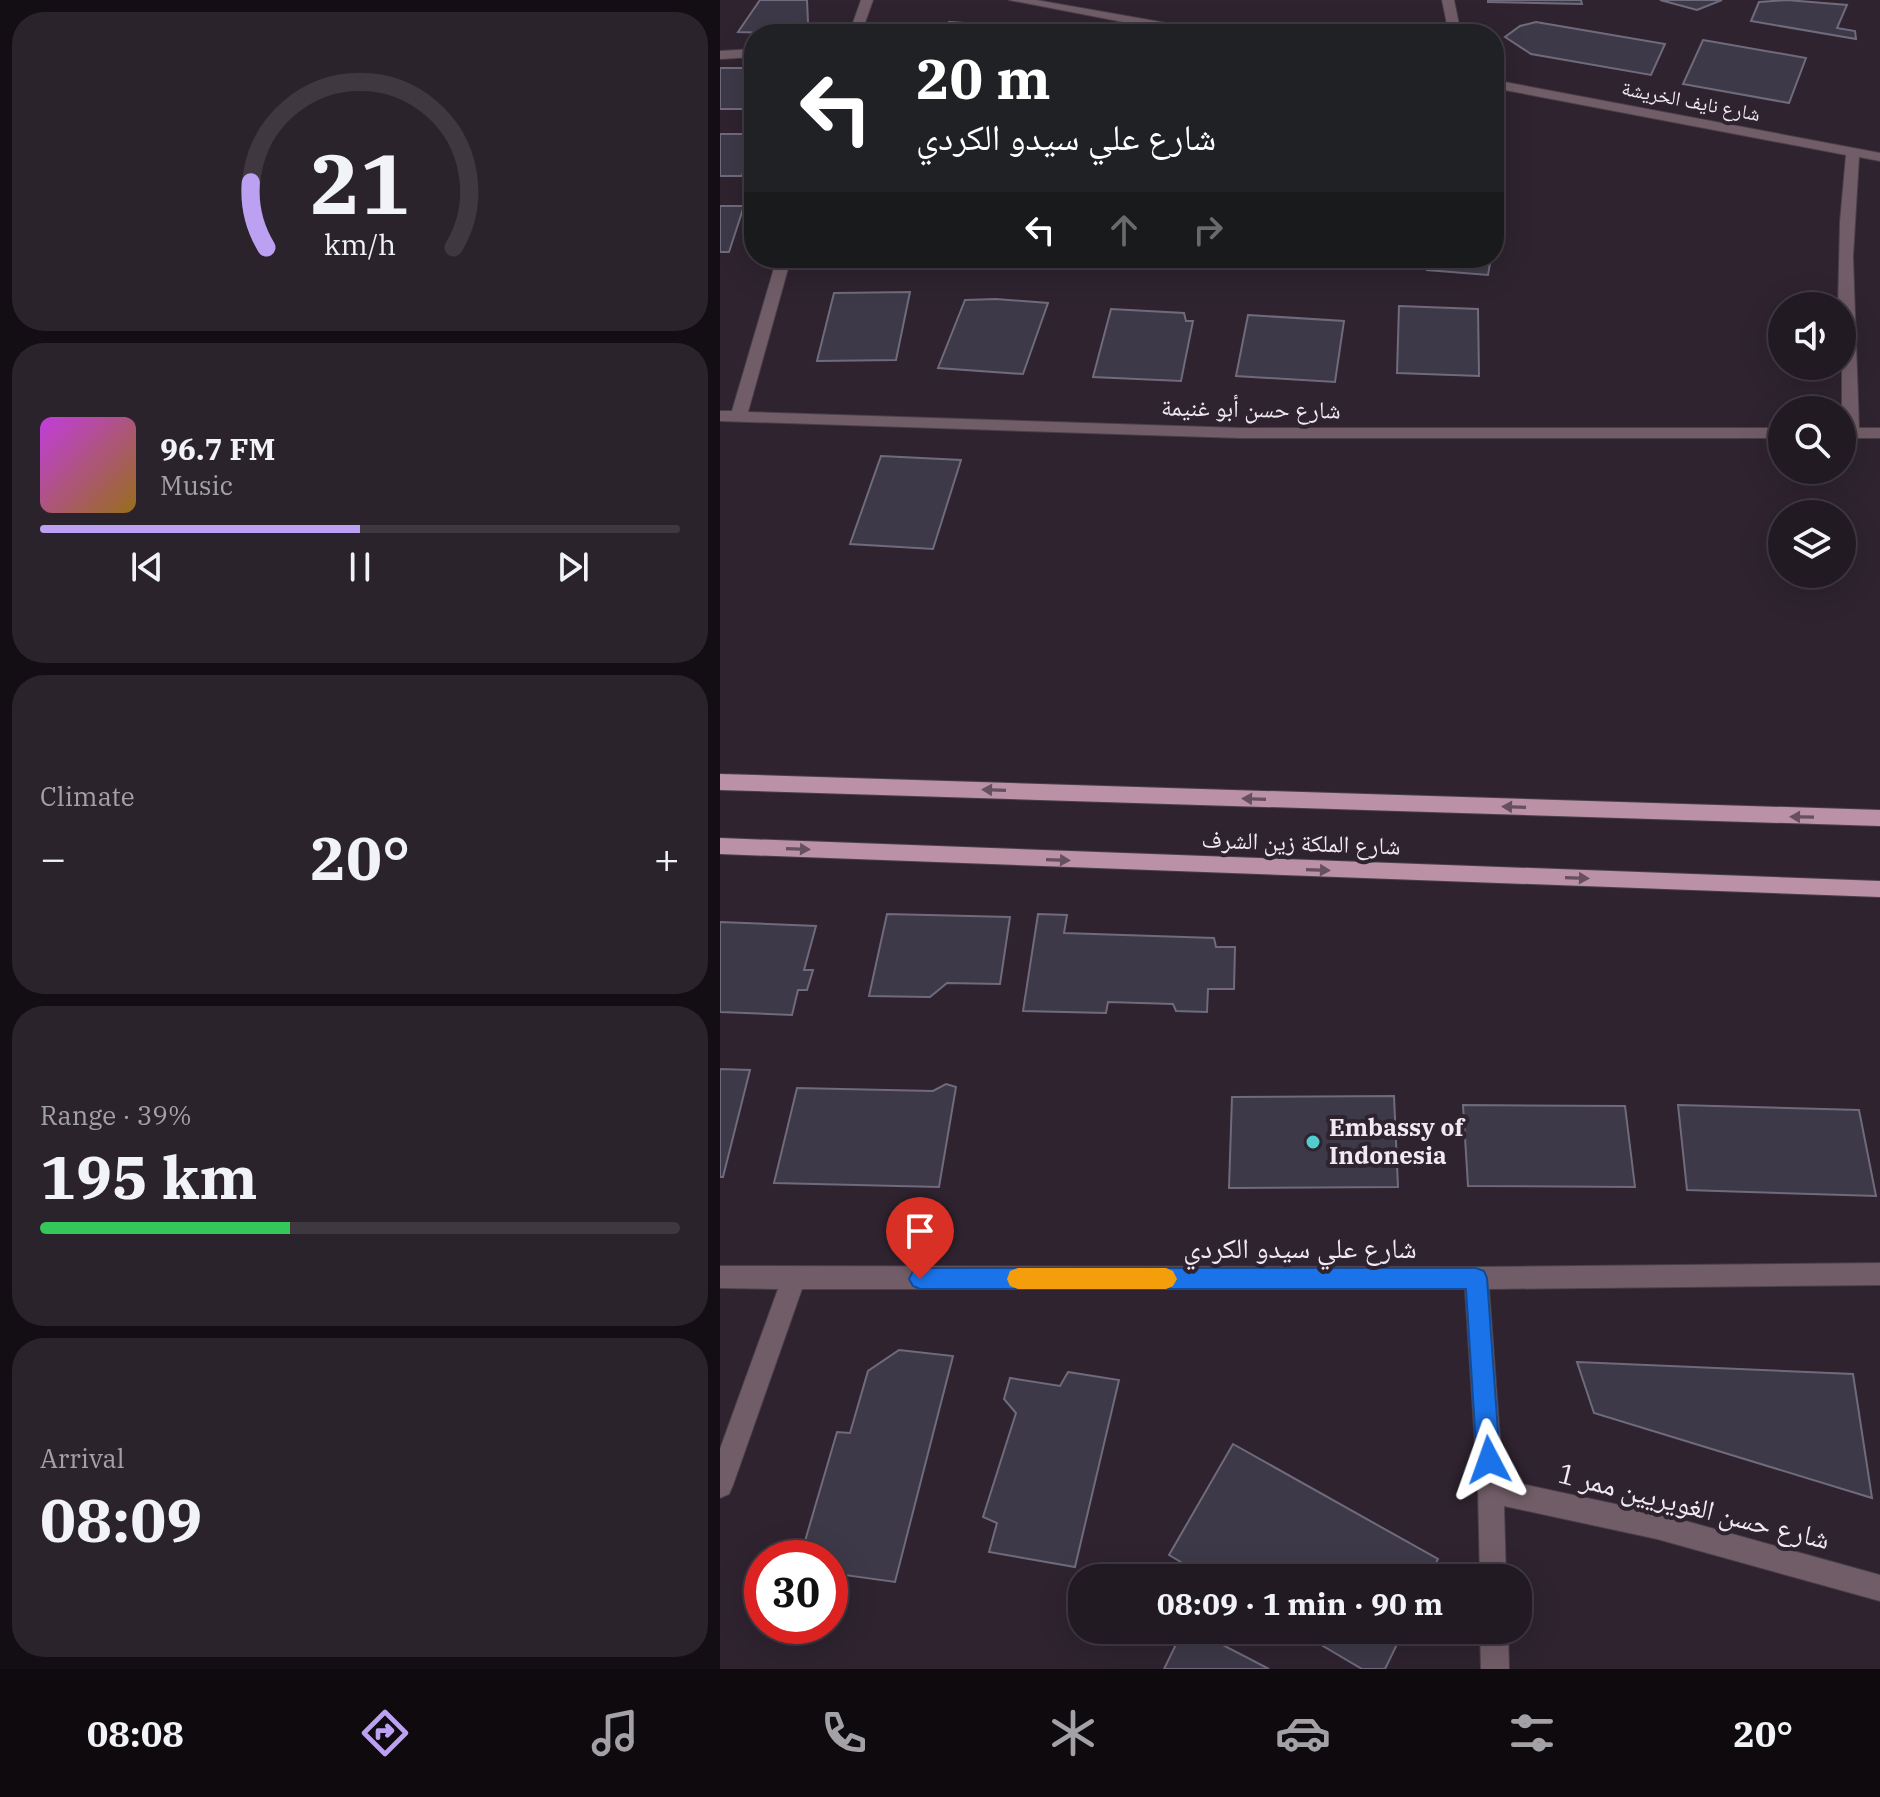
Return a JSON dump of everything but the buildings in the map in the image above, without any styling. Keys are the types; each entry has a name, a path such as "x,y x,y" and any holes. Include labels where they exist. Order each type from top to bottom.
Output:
{"main road":[{"name":"شارع الملكة زين الشرف","path":"720,782 1880,818"},
{"name":"شارع الملكة زين الشرف","path":"720,846 1880,889"}],"street":[{"path":"859,24 867,0"},
{"path":"1015,0 1150,24"},
{"path":"1448,0 1453,24"},
{"path":"720,55 744,54"},
{"name":"شارع نايف الخريشة","path":"1504,86 1880,157"},
{"path":"1846,396 1848,193 1853,152"},
{"path":"738,417 781,268"},
{"name":"شارع حسن أبو غنيمة","path":"720,416 1240,433 1768,433"},
{"path":"1856,433 1880,433"},
{"name":"شارع علي سيدو الكردي","path":"720,1277 1476,1278 1880,1274"},
{"path":"1476,1278 1491,1490 1493,1564"},
{"path":"720,1485 793,1279"},
{"name":"شارع حسن الغويريين ممر 1","path":"1491,1490 1657,1526 1880,1588"},
{"path":"1494,1644 1495,1669"}],"slow traffic":[{"path":"1018,1279 1166,1279"}],"place":[{"name":"Embassy of Indonesia","path":"1313,1142"}],"route":[{"path":"920,1279 1476,1278 1489,1460"}]}
